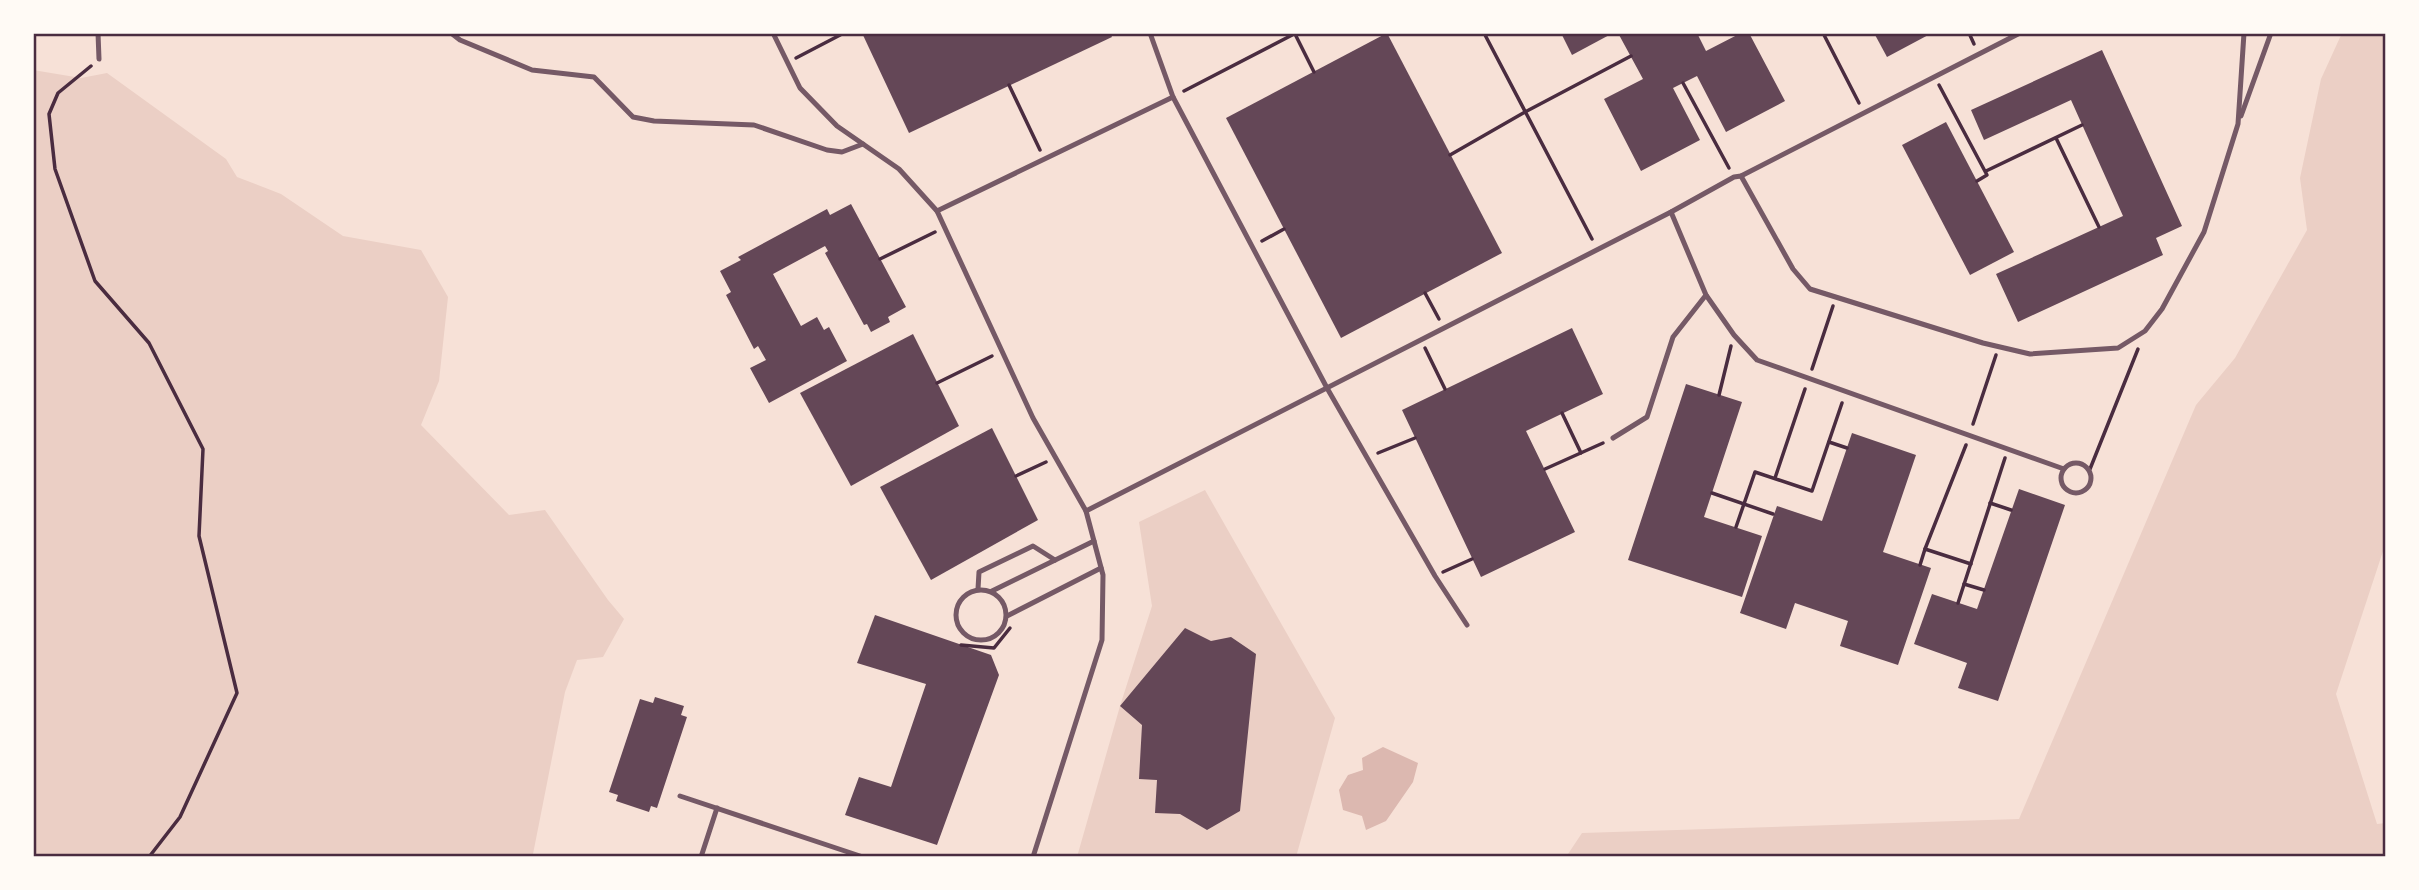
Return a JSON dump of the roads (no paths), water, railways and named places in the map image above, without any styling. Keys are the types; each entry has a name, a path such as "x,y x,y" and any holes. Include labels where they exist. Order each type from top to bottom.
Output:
{"lane":[{"path":"98,33 99,59"},
{"path":"451,33 460,40 532,70 594,77 633,117 654,121 754,125 827,150 842,152 863,144"},
{"path":"773,33 800,88 837,126 899,169 937,211 1033,418 1086,511 1101,568 1102,640 1033,857"},
{"path":"1150,33 1173,97 1327,388 1435,576 1467,625"},
{"path":"1086,511 1671,212 1734,177 1741,176 2020,33"},
{"path":"2238,124 2244,33"},
{"path":"1741,176 1793,268 1810,289 2030,354 2119,348 2145,331 2162,309 2204,232 2256,70 2271,33"},
{"path":"937,211 1173,97"},
{"path":"1671,212 1706,295 1734,335 1757,360 2064,469"},
{"path":"1613,438 1647,417 1673,337 1706,295"},
{"path":"2077,462 2090,469 2090,484 2079,493 2069,491 2062,484 2064,469 2077,462"},
{"path":"992,591 1094,541"},
{"path":"978,589 979,572 1033,546 1055,560"},
{"path":"1007,616 1101,568"},
{"path":"978,589 992,591 1003,601 1007,616 1001,631 987,640 971,638 964,634 956,619 958,603 970,592 978,589"},
{"path":"680,796 863,857"},
{"path":"701,857 717,808"}]}
